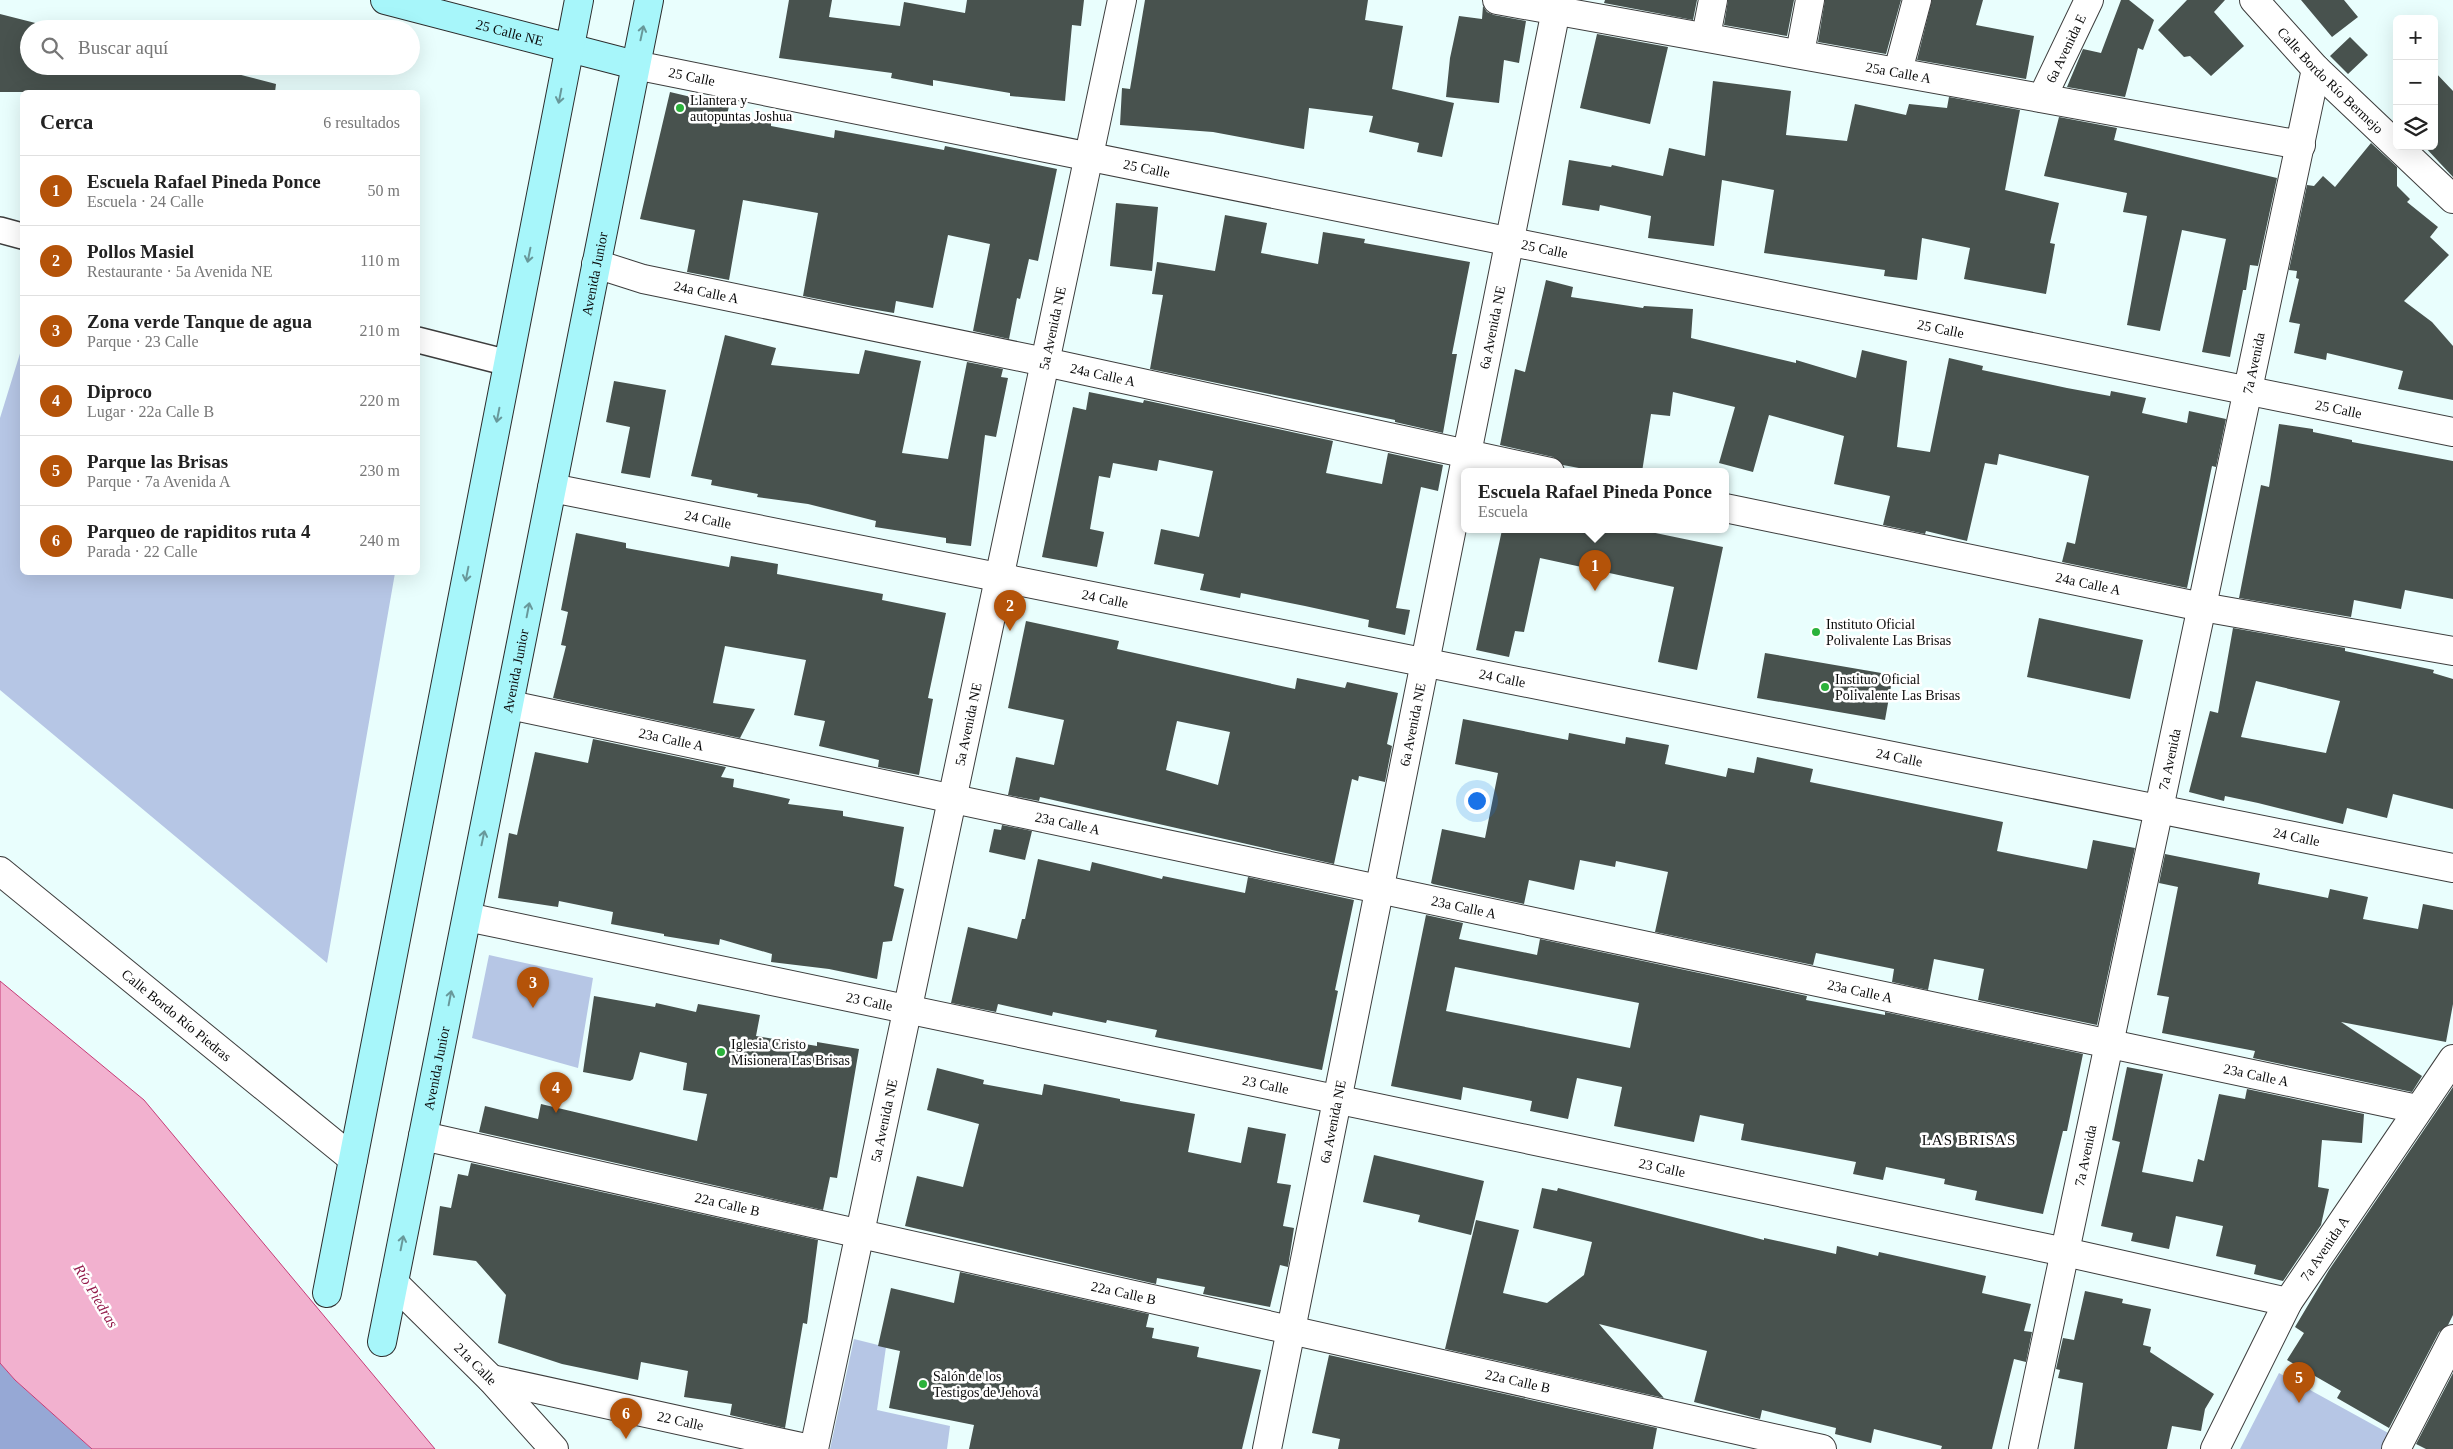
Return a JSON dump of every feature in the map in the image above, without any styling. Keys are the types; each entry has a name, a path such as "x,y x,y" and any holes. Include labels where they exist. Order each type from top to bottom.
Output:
{"main road":[{"name":"25 Calle NE","path":"385,0 635,65"},
{"path":"326,1293 579,0"},
{"name":"Avenida Junior","path":"382,1342 649,0"}],"street":[{"name":"5a Avenida NE","path":"812,1449 1122,0"},
{"name":"25a Calle A","path":"1497,0 1557,6 1706,36 2300,145"},
{"path":"1706,36 1713,0"},
{"path":"1800,53 1810,0"},
{"path":"1898,71 1917,0"},
{"name":"6a Avenida E","path":"2042,98 2090,0"},
{"name":"Calle Bordo Río Bermejo","path":"2254,0 2316,69 2453,199"},
{"name":"6a Avenida NE","path":"1463,468 1557,6"},
{"name":"25 Calle","path":"635,65 2453,432"},
{"name":"7a Avenida","path":"2023,1449 2316,69"},
{"path":"0,230 20,235"},
{"name":"24a Calle A","path":"596,264 643,278 1045,362 1530,468"},
{"path":"420,341 508,363"},
{"name":"6a Avenida NE","path":"1267,1449 1461,480"},
{"name":"24 Calle","path":"552,488 2453,868"},
{"name":"24a Calle A","path":"1729,509 2202,607 2453,652"},
{"name":"23a Calle A","path":"510,705 2417,1109"},
{"name":"Calle Bordo Río Piedras","path":"0,871 353,1159"},
{"name":"23 Calle","path":"466,917 2065,1252 2288,1302"},
{"name":"7a Avenida A","path":"2215,1449 2288,1302 2417,1109 2453,1059"},
{"name":"22a Calle B","path":"423,1136 1291,1330 1777,1444 1822,1449"},
{"name":"21a Calle","path":"394,1283 491,1379 554,1449"},
{"path":"2396,1449 2453,1339"},
{"name":"22 Calle","path":"491,1379 812,1449"}],"shaded area":[{"path":"20,353 20,575 395,575 327,963 0,690 0,418"},
{"path":"489,955 593,978 578,1068 472,1038"},
{"path":"854,1339 886,1347 877,1410 950,1426 947,1449 830,1449"},
{"path":"0,1363 15,1380 92,1449 0,1449"},
{"path":"2279,1373 2390,1434 2383,1449 2240,1449"}],"water":[{"name":"Río Piedras","path":"0,981 144,1100 435,1449 92,1449 15,1380 0,1363"}],"building":[{"path":"789,0 832,0 829,17 900,26 904,2 965,13 967,0 1084,0 1081,26 1072,25 1065,101 1010,96 1010,93 933,80 933,86 891,78 892,73 779,58"},
{"path":"1145,0 1368,0 1365,20 1403,26 1392,89 1454,103 1442,157 1417,152 1419,143 1369,132 1373,116 1309,108 1304,149 1213,132 1120,125 1122,88 1130,89"},
{"path":"1605,0 1697,0 1693,20 1604,3"},
{"path":"1728,0 1794,0 1787,36 1724,25"},
{"path":"1825,0 1901,0 1886,54 1818,42"},
{"path":"1932,0 1983,0 1976,25 2034,36 2026,79 1917,60"},
{"path":"2121,0 2129,0 2154,20 2143,50 2138,48 2125,97 2067,87 2083,49 2101,53"},
{"path":"2187,0 2225,0 2214,12 2244,46 2211,76 2190,56 2184,57 2158,30"},
{"path":"2301,0 2344,0 2358,17 2332,37"},
{"path":"1483,6 1487,12 1494,15 1526,21 1519,63 1504,60 1499,103 1446,97 1450,58 1459,16 1482,19"},
{"path":"0,14 24,20 20,20 20,75 241,75 276,84 275,90 20,90 20,92 0,92"},
{"path":"1597,34 1668,47 1650,124 1580,108"},
{"path":"2350,37 2368,55 2348,74 2330,56"},
{"path":"2438,75 2453,91 2453,177 2428,150 2438,150"},
{"path":"1713,81 1791,91 1786,135 1847,141 1855,104 1906,115 1909,104 1947,108 1949,97 2020,110 2005,190 2059,203 2050,243 2055,244 2046,294 1964,279 1970,248 1922,238 1917,280 1884,276 1885,270 1764,253 1774,190 1722,180 1714,246 1648,238 1651,216 1600,205 1599,211 1562,205 1569,160 1611,167 1612,165 1663,176 1669,148 1705,156"},
{"path":"670,92 729,106 727,115 771,123 771,126 834,138 835,130 944,150 945,146 1057,169 1038,261 1029,259 1020,299 1017,298 1009,339 973,331 990,244 948,235 933,308 896,301 894,313 803,296 818,213 743,200 729,280 687,272 695,230 640,219"},
{"path":"2059,117 2117,128 2114,140 2277,178 2258,266 2250,265 2246,290 2243,290 2230,357 2202,352 2226,239 2182,230 2160,331 2127,325 2147,216 2123,212 2127,193 2044,176"},
{"path":"2371,143 2397,167 2397,186 2410,199 2407,202 2438,227 2430,237 2449,255 2404,301 2432,322 2453,346 2453,400 2398,389 2403,371 2327,353 2326,360 2294,353 2300,324 2289,322 2299,279 2296,278 2297,271 2289,270 2307,185 2314,186 2323,176 2335,187"},
{"path":"1116,203 1158,207 1152,271 1110,266"},
{"path":"1225,215 1267,223 1261,253 1318,264 1323,232 1365,239 1364,243 1470,262 1452,354 1457,354 1443,433 1395,422 1395,420 1150,369 1163,295 1152,294 1157,262 1215,271"},
{"path":"1546,280 1573,287 1571,297 1643,308 1644,306 1693,309 1691,338 1796,363 1796,360 1856,378 1862,350 1907,361 1897,447 1930,452 1949,358 1983,366 1982,370 2067,388 2110,396 2111,391 2146,398 2142,413 2187,423 2189,411 2226,419 2216,467 2212,466 2187,588 2062,562 2067,542 2075,544 2089,476 1999,454 1997,465 1985,463 1967,541 1926,531 1925,534 1883,525 1890,496 1834,484 1844,436 1769,415 1753,472 1719,463 1735,407 1673,392 1670,416 1651,414 1643,468 1579,468 1563,465 1553,457 1500,445 1515,369 1525,372"},
{"path":"725,335 776,348 771,365 859,374 865,350 921,361 902,453 948,459 967,362 1003,369 1001,377 1008,378 996,437 985,435 971,546 946,543 946,538 875,527 876,521 808,504 757,497 758,494 711,485 712,480 691,476"},
{"path":"614,381 666,390 650,478 621,473 630,427 606,422"},
{"path":"1089,392 1143,403 1144,400 1333,441 1326,473 1382,484 1388,453 1443,465 1438,491 1421,487 1396,608 1410,610 1405,635 1368,627 1369,620 1241,593 1240,598 1200,590 1204,574 1154,564 1161,529 1199,537 1213,471 1159,460 1157,471 1113,463 1110,478 1099,476 1090,529 1104,532 1097,567 1042,557 1073,407 1086,410"},
{"path":"2279,424 2313,429 2313,432 2352,440 2352,442 2453,461 2453,599 2405,590 2401,609 2354,600 2351,617 2239,598 2261,485 2269,487"},
{"path":"576,533 626,543 626,548 729,567 731,556 778,564 777,574 883,594 882,600 946,613 928,698 933,699 919,775 878,767 879,760 819,746 825,721 794,715 806,660 725,646 713,703 755,709 740,738 553,698 566,646 561,645 568,612 561,610"},
{"path":"1501,533 1655,533 1723,547 1697,670 1658,662 1674,587 1540,558 1524,632 1515,631 1509,657 1476,650"},
{"path":"2039,618 2143,640 2130,699 2027,677"},
{"path":"1026,621 1119,641 1117,649 1295,689 1297,678 1345,688 1347,682 1398,693 1387,744 1392,746 1385,782 1359,776 1358,781 1352,779 1334,864 1040,797 1039,801 1008,795 1016,757 1054,765 1064,720 1008,708","holes":["1177,721 1230,732 1218,785 1166,770"]},
{"path":"2233,628 2345,648 2345,651 2434,670 2433,673 2453,679 2453,809 2393,794 2387,818 2347,808 2343,824 2225,796 2224,801 2189,792 2210,711 2218,713","holes":["2256,681 2340,701 2326,753 2241,737"]},
{"name":"Instituo Oficial Polivalente Las Brisas","path":"1765,653 1893,675 1885,720 1757,698"},
{"path":"1463,719 1568,740 1569,733 1625,744 1626,737 1669,745 1665,764 1726,777 1728,768 1754,773 1757,757 1813,769 1810,782 2003,822 1997,851 2087,869 2093,840 2135,848 2097,1025 1978,1000 1984,969 1934,959 1928,990 1892,982 1894,969 1816,953 1813,965 1655,932 1668,872 1616,861 1615,867 1580,860 1574,890 1529,880 1524,904 1433,884 1431,883 1442,829 1485,838 1498,773 1455,764"},
{"path":"593,739 726,767 721,777 734,779 733,787 790,799 788,804 843,811 843,816 904,827 894,886 904,889 892,941 883,942 877,979 829,969 771,962 772,954 720,939 719,945 664,936 664,934 611,924 613,912 559,901 558,907 498,898 509,833 517,835 535,752 588,763"},
{"path":"1002,825 1032,831 1025,860 989,852 994,829 1001,830"},
{"path":"2165,854 2260,873 2258,884 2328,898 2330,889 2368,897 2363,919 2418,929 2423,904 2453,910 2453,1004 2446,1042 2341,1022 2422,1076 2412,1092 2253,1058 2255,1051 2162,1033 2169,997 2157,995 2178,887 2159,883"},
{"path":"1038,859 1090,871 1092,862 1162,879 1163,876 1245,893 1248,877 1354,900 1335,990 1338,991 1322,1070 1155,1037 1157,1030 1107,1020 1106,1023 1053,1012 1052,1016 998,1004 996,1012 951,1003 968,927 1017,939 1022,919 1025,919"},
{"path":"1426,915 1463,923 1459,939 1537,955 1540,939 1807,996 1806,1000 1885,1015 1885,1012 2083,1054 2067,1131 2063,1131 2043,1214 1975,1200 1977,1191 1944,1184 1945,1179 1886,1167 1883,1180 1853,1174 1856,1162 1741,1140 1744,1124 1700,1115 1694,1142 1614,1126 1622,1087 1577,1078 1568,1119 1530,1111 1532,1101 1463,1087 1461,1100 1391,1086","holes":["1455,967 1639,1003 1630,1048 1446,1011"]},
{"path":"594,996 655,1007 656,1003 696,1012 698,1004 760,1015 756,1036 817,1046 817,1042 859,1049 837,1178 830,1177 823,1210 479,1132 485,1106 538,1119 541,1104 697,1141 707,1094 683,1090 687,1063 640,1052 633,1079 630,1081 583,1072"},
{"path":"2127,1067 2163,1074 2142,1172 2193,1182 2198,1159 2204,1161 2219,1094 2245,1099 2247,1089 2364,1114 2362,1143 2322,1140 2318,1187 2329,1189 2321,1225 2283,1281 2254,1274 2256,1265 2216,1256 2223,1226 2176,1216 2169,1249 2131,1241 2133,1233 2101,1226 2120,1142 2112,1140"},
{"path":"937,1068 984,1080 983,1084 1042,1095 1044,1084 1120,1099 1120,1101 1195,1114 1188,1152 1241,1163 1248,1127 1286,1134 1277,1183 1291,1185 1283,1226 1294,1228 1288,1267 1280,1265 1270,1307 1203,1294 1205,1287 1157,1278 1156,1284 905,1226 917,1176 963,1187 979,1124 927,1110"},
{"path":"2453,1087 2453,1315 2448,1325 2439,1332 2389,1428 2337,1398 2341,1391 2287,1360 2304,1333 2295,1327 2329,1270"},
{"path":"1374,1155 1484,1181 1471,1235 1418,1222 1420,1215 1363,1202"},
{"path":"471,1163 818,1240 807,1324 803,1323 785,1428 730,1415 732,1404 684,1397 688,1371 641,1362 638,1380 562,1364 498,1343 506,1295 476,1261 433,1255 440,1206 451,1208 458,1174 468,1176"},
{"path":"1542,1188 1557,1191 1558,1188 1764,1240 1764,1238 1836,1254 1837,1246 1878,1256 1879,1252 1986,1276 1982,1293 2031,1304 2024,1331 2032,1332 2026,1362 2014,1359 1992,1449 1941,1449 1942,1446 1874,1429 1871,1443 1835,1434 1836,1428 1762,1410 1760,1419 1694,1402 1707,1351 1599,1324 1664,1398 1445,1349 1476,1220 1519,1230 1503,1293 1547,1303 1584,1275 1592,1242 1533,1228"},
{"path":"960,1272 1149,1314 1146,1327 1154,1328 1152,1338 1199,1347 1197,1357 1261,1370 1242,1449 969,1449 974,1425 889,1408 900,1351 878,1346 891,1288 954,1303"},
{"path":"2085,1291 2123,1299 2122,1303 2151,1309 2143,1345 2151,1347 2150,1352 2214,1394 2205,1409 2201,1431 2172,1426 2167,1449 2074,1449 2083,1383 2058,1378 2060,1370 2056,1369 2063,1338 2074,1340"},
{"path":"1329,1355 1657,1428 1653,1449 1338,1449 1340,1439 1312,1433"},
{"path":"2453,1373 2453,1449 2426,1449 2416,1444"}],"place":[{"name":"Llantera y autopuntas Joshua","path":"680,108"},
{"name":"Escuela Rafael Pineda Ponce","path":"1595,591"},
{"name":"Pollos Masiel","path":"1010,631"},
{"name":"Instituto Oficial Polivalente Las Brisas","path":"1816,632"},
{"name":"Instituo Oficial Polivalente Las Brisas","path":"1825,687"},
{"name":"Zona verde Tanque de agua","path":"533,1008"},
{"name":"Iglesia Cristo Misionera Las Brisas","path":"721,1052"},
{"name":"Diproco","path":"556,1113"},
{"name":"Salón de los Testigos de Jehová","path":"923,1384"},
{"name":"Parque las Brisas","path":"2299,1403"},
{"name":"Parqueo de rapiditos ruta 4","path":"626,1439"}],"district":[{"name":"LAS BRISAS","path":"1969,1140"}]}
